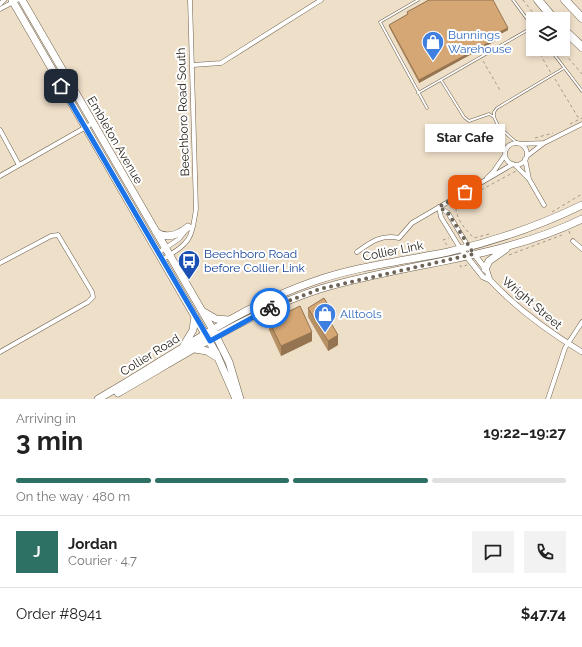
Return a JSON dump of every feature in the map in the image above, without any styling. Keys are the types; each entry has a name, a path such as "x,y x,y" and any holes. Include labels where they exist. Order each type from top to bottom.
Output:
{"highway":[{"path":"538,0 548,12"},
{"path":"565,0 582,18"},
{"path":"570,36 582,47"}],"main road":[{"name":"Embleton Avenue","path":"22,0 168,252"},
{"name":"Embleton Avenue","path":"14,1 41,51 160,256"},
{"path":"39,29 37,35 41,51"},
{"path":"134,194 131,198 134,205 135,215"},
{"name":"Collier Link","path":"213,330 277,295 317,280 500,239 550,220 582,205"},
{"name":"Collier Link","path":"217,337 266,310 320,289 513,244 563,228 582,219"},
{"path":"156,232 162,236 168,237 175,235 191,225"},
{"path":"485,269 493,257 513,244"},
{"path":"168,252 217,337 229,362 240,399"},
{"path":"160,256 220,359 236,399"},
{"path":"202,311 216,319 229,320"},
{"path":"183,347 193,330 195,315"},
{"name":"Collier Road","path":"98,399 213,330"},
{"name":"Collier Road","path":"108,399 217,337"},
{"path":"195,349 207,351 220,359"}],"street":[{"path":"0,4 4,0"},
{"name":"Beechboro Road South","path":"160,256 168,252 191,225 196,202 190,0"},
{"path":"193,65 221,63 321,0"},
{"path":"0,9 14,1"},
{"path":"0,176 93,123"},
{"path":"357,252 377,238 389,236 399,238 412,223 514,164 520,164 544,143 582,124"},
{"path":"0,130 19,165"},
{"path":"484,181 494,171 510,145 544,143"},
{"path":"519,144 525,149 529,179"},
{"path":"505,153 507,161 514,164 529,179 544,204"},
{"name":"Wright Street","path":"439,207 448,213 464,247 466,256 483,277 490,280 529,316 582,352"},
{"name":"Wright Street","path":"439,207 441,218 464,247 474,254 485,269 490,280"},
{"name":"Beechboro Road South","path":"160,256 183,246 190,238 194,230 191,225"},
{"path":"0,263 51,236 58,235 92,292 93,297 88,302 0,352"},
{"path":"572,242 582,249"},
{"path":"548,399 551,385 568,343 582,322"}],"lane":[{"path":"418,0 380,22 427,108"},
{"path":"513,0 526,18"},
{"path":"418,93 526,31"},
{"path":"555,56 582,91"},
{"path":"494,117 494,112 497,108 553,76 564,68"},
{"path":"441,80 464,117 469,120 489,114 494,117 500,128 505,153"},
{"path":"500,128 519,144"}],"path":[{"path":"523,0 532,12"},
{"path":"541,56 579,120"},
{"path":"567,56 582,74"},
{"path":"482,58 501,92"},
{"path":"567,126 582,118"},
{"path":"532,139 556,132"},
{"path":"492,233 474,238 469,234 455,209 457,203 516,171"},
{"path":"550,220 548,214 582,194"},
{"path":"569,231 572,242"},
{"path":"503,257 564,234"}],"building":[{"name":"Bunnings Warehouse","path":"429,0 493,0 508,28 495,34 497,38 419,80 389,25 408,14 407,12"},
{"path":"324,298 331,310 325,313 338,335 328,341 308,308"},
{"path":"300,306 312,332 281,346 269,321"}],"way so far":[{"path":"270,308 320,289 474,254 448,213 439,207 465,192"}],"place":[{"name":"Bunnings Warehouse","path":"433,62"},
{"name":"Star Cafe","path":"465,192"},
{"name":"Beechboro Road before Collier Link","path":"189,280"},
{"name":"Alltools","path":"325,334"}],"route":[{"path":"61,86 210,341 270,308"}]}
